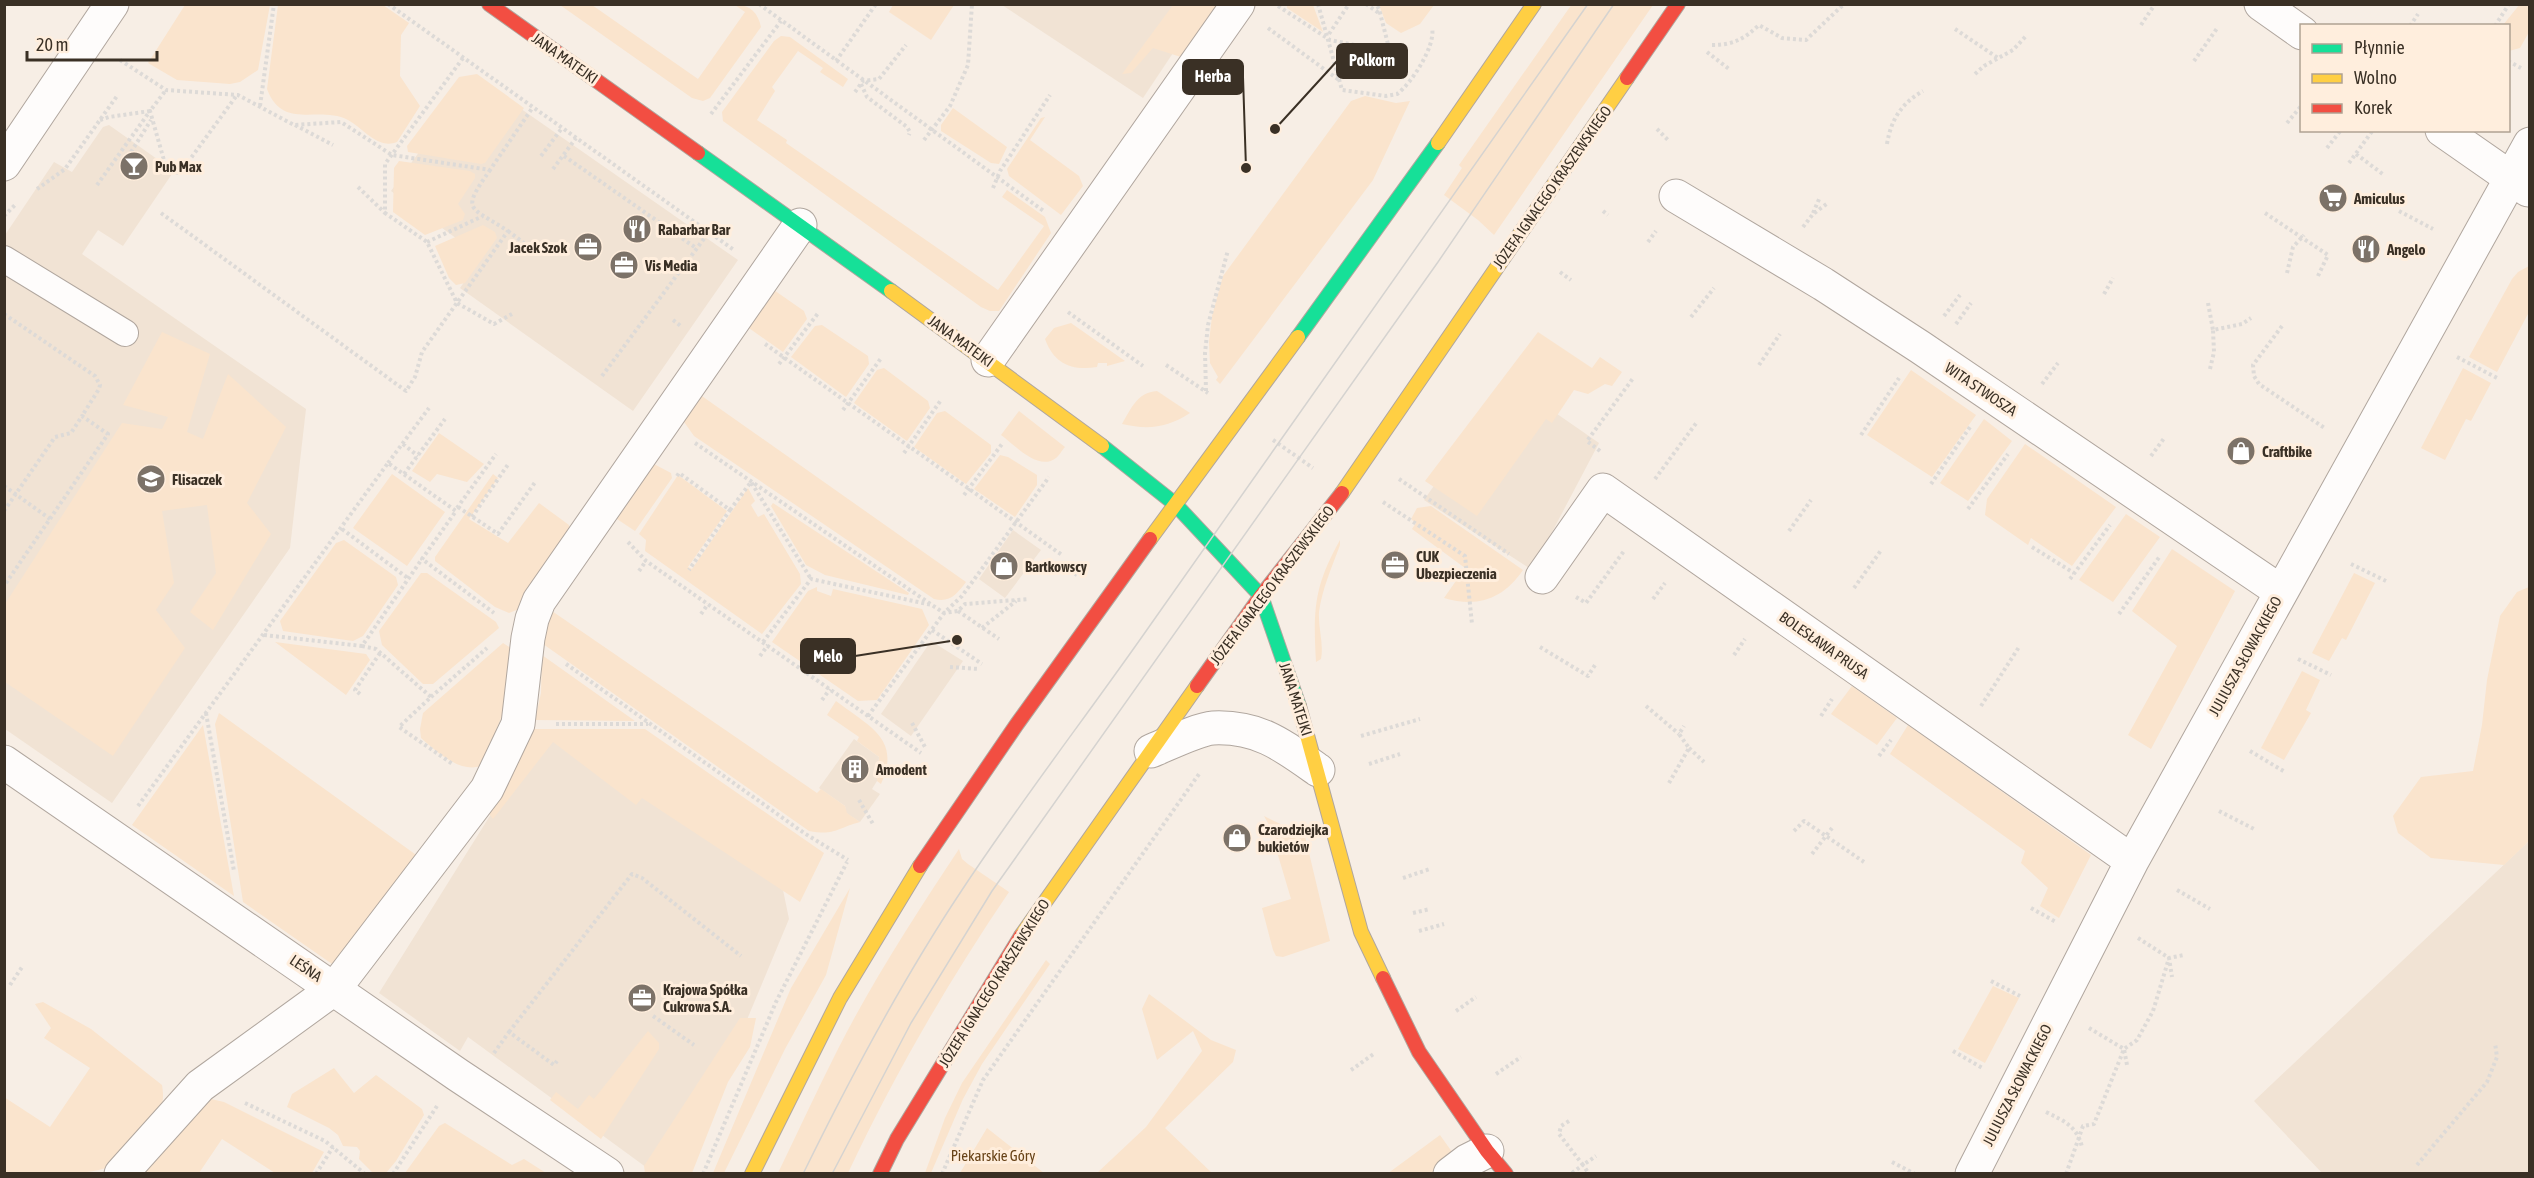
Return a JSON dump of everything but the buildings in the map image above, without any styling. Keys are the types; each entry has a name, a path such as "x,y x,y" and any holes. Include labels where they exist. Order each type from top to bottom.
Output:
{"main road":[{"name":"JANA MATEJKI","path":"489,4 988,360 1091,437 1175,504 1261,596 1294,688 1361,932 1419,1052 1496,1162"},
{"path":"752,1173 815,1043 873,941 952,815 1175,504 1459,116 1534,4"},
{"name":"JÓZEFA IGNACEGO KRASZEWSKIEGO","path":"880,1173 897,1139 1031,919 1261,596 1344,490 1678,4"}],"street":[{"path":"4,164 112,4"},
{"path":"988,360 1238,4"},
{"path":"2261,4 2300,32"},
{"path":"2445,132 2520,185"},
{"name":"JULIUSZA SŁOWACKIEGO","path":"1972,1173 2132,861 2280,591 2422,338 2520,185 2529,144"},
{"name":"WITA STWOSZA","path":"1676,196 1822,284 1920,347 2280,591"},
{"path":"121,1173 200,1086 335,988 488,789 518,724 528,638 539,601 800,225"},
{"name":"BOLESŁAWA PRUSA","path":"1542,577 1603,490 2132,861"},
{"name":"JANA MATEJKI","path":"1151,751 1211,728 1257,732 1278,742 1318,770"},
{"name":"LEŚNA","path":"4,762 335,988 458,1075 607,1173"},
{"path":"1450,1173 1496,1162"}],"lane":[{"path":"4,259 125,333"}],"path":[{"path":"260,106 274,4"},
{"path":"388,4 739,254"},
{"path":"836,61 876,4"},
{"path":"924,140 950,106 969,65 972,4"},
{"path":"1318,4 1329,38 1341,90 1386,96 1397,94 1406,85 1430,47 1432,28"},
{"path":"1329,38 1349,4"},
{"path":"1366,4 1381,15"},
{"path":"1281,8 1329,38 1390,52 1376,4"},
{"path":"1712,45 1724,45 1744,39 1759,25 1782,38 1806,40 1844,4"},
{"path":"2141,25 2155,4"},
{"path":"2495,24 2509,4"},
{"path":"761,5 862,83 998,177 1050,216"},
{"path":"2411,24 2418,14"},
{"path":"713,112 781,21"},
{"path":"1267,27 1339,80"},
{"path":"2194,62 2218,27"},
{"path":"1955,29 1998,58"},
{"path":"1976,74 2013,50 2027,35"},
{"path":"89,38 166,90 238,95 333,145"},
{"path":"855,92 862,83 879,79 906,45"},
{"path":"1707,52 1729,69"},
{"path":"385,213 386,164 463,58"},
{"path":"2510,62 2521,68"},
{"path":"862,83 867,97 907,127 909,135"},
{"path":"97,184 166,90"},
{"path":"1887,144 1889,129 1896,116 1908,99 1923,92"},
{"path":"150,111 167,171 180,173 238,95"},
{"path":"993,188 1005,163 1050,95"},
{"path":"65,169 117,96"},
{"path":"2287,123 2300,106"},
{"path":"524,243 472,207 470,200 533,107"},
{"path":"99,121 109,117 150,111"},
{"path":"131,152 152,119"},
{"path":"294,124 340,122 392,155 490,170"},
{"path":"541,156 562,128"},
{"path":"1657,129 1668,140"},
{"path":"2327,148 2339,132"},
{"path":"2349,163 2372,132"},
{"path":"553,169 576,138"},
{"path":"2356,154 2384,175"},
{"path":"564,156 696,248"},
{"path":"358,188 385,213 427,242 457,303 494,324 512,314"},
{"path":"1813,214 1820,197"},
{"path":"1798,232 1813,214 1828,203"},
{"path":"1603,211 1608,215"},
{"path":"2399,211 2433,229"},
{"path":"161,213 406,391 415,377 422,352 508,231"},
{"path":"2265,213 2328,255 2317,278"},
{"path":"427,242 484,216"},
{"path":"602,376 709,232"},
{"path":"2287,273 2293,247 2302,237"},
{"path":"1206,392 1205,353 1208,325 1228,250"},
{"path":"1560,272 1571,280"},
{"path":"2104,294 2113,278"},
{"path":"1691,317 1714,288"},
{"path":"1942,318 1960,295"},
{"path":"1954,326 1971,303"},
{"path":"2208,303 2214,352 2210,369"},
{"path":"1066,310 1143,366"},
{"path":"778,364 819,312"},
{"path":"4,314 95,376 100,385 71,433 55,437 4,511"},
{"path":"2213,330 2242,324 2251,318"},
{"path":"2282,326 2253,365 2254,376 2259,384 2326,429"},
{"path":"1759,365 1780,334"},
{"path":"2422,338 2499,379"},
{"path":"760,341 1062,555"},
{"path":"843,410 882,357"},
{"path":"2036,393 2058,363"},
{"path":"1166,365 1210,395"},
{"path":"1861,435 1905,369"},
{"path":"1602,453 1587,441 1634,377"},
{"path":"904,453 941,400"},
{"path":"116,838 429,408"},
{"path":"4,586 108,434 82,416"},
{"path":"1931,483 1976,418"},
{"path":"404,474 445,419"},
{"path":"1649,489 1697,422"},
{"path":"1266,435 1315,470"},
{"path":"2151,456 2165,437"},
{"path":"694,443 944,613 958,611 965,604 1029,599"},
{"path":"403,444 418,456"},
{"path":"964,495 1002,444"},
{"path":"1968,509 2015,444"},
{"path":"362,646 496,454"},
{"path":"388,463 498,534 536,481"},
{"path":"472,517 509,463"},
{"path":"673,482 679,473 730,510"},
{"path":"868,716 944,613 962,596 1049,477"},
{"path":"688,570 751,482"},
{"path":"751,482 811,579 932,605"},
{"path":"4,486 50,519"},
{"path":"1789,531 1811,500"},
{"path":"1383,502 1465,556 1473,624"},
{"path":"2070,579 2112,522"},
{"path":"342,529 409,579"},
{"path":"630,544 636,535"},
{"path":"622,538 646,561 921,753"},
{"path":"2032,547 2074,573"},
{"path":"2119,614 2165,548"},
{"path":"1854,588 1882,549"},
{"path":"422,559 503,619"},
{"path":"639,571 646,561"},
{"path":"1060,564 1080,577"},
{"path":"2351,564 2386,581"},
{"path":"763,642 811,579"},
{"path":"982,628 1016,600"},
{"path":"701,615 708,604"},
{"path":"958,611 999,639"},
{"path":"932,630 982,664"},
{"path":"263,635 376,649 431,697"},
{"path":"399,727 494,642"},
{"path":"760,656 768,645"},
{"path":"1540,647 1588,676 1595,665"},
{"path":"1977,711 2019,647"},
{"path":"360,694 355,690 380,652"},
{"path":"2298,659 2331,675"},
{"path":"561,661 847,861 776,1002 703,1173"},
{"path":"950,667 979,669"},
{"path":"822,700 830,688"},
{"path":"1646,706 1679,734 1689,748 1704,762"},
{"path":"1361,736 1420,719"},
{"path":"395,723 488,789"},
{"path":"912,723 925,747"},
{"path":"518,724 649,724"},
{"path":"1679,734 1684,726"},
{"path":"1669,783 1689,748"},
{"path":"2250,751 2284,772"},
{"path":"1369,764 1400,753"},
{"path":"942,1173 983,1080 1206,765"},
{"path":"859,801 873,824"},
{"path":"2219,811 2254,830"},
{"path":"1794,831 1804,821 1864,862"},
{"path":"1812,854 1832,828"},
{"path":"1403,878 1430,869"},
{"path":"489,1061 632,874 642,878 741,956"},
{"path":"2177,890 2210,909"},
{"path":"2031,908 2061,925"},
{"path":"1413,913 1430,909"},
{"path":"2102,920 2148,943 2169,958 2172,977"},
{"path":"1419,931 1444,924"},
{"path":"2169,958 2184,955"},
{"path":"2066,1173 2083,1126 2094,1124 2124,1049 2137,1040 2144,1028 2157,1000 2169,958"},
{"path":"10,985 22,967"},
{"path":"1991,981 2022,997"},
{"path":"1456,1011 1476,997"},
{"path":"653,1016 694,1045"},
{"path":"510,1032 554,1065 557,1061"},
{"path":"2418,1165 2487,1082 2497,1057 2495,1043"},
{"path":"1351,1070 1382,1047"},
{"path":"1496,1074 1521,1057"},
{"path":"393,1173 458,1075"},
{"path":"240,1101 282,1119 333,1148 365,1173"},
{"path":"1569,1121 1561,1126 1559,1134 1589,1173"},
{"path":"2068,1123 2079,1135 2082,1147"},
{"path":"316,1173 333,1148"},
{"path":"1572,1173 1596,1156"},
{"path":"1892,1162 1915,1173"}],"shaded area":[{"path":"1002,5 1205,5 1143,98"},
{"path":"474,76 738,260 633,411 460,288 482,257 391,191"},
{"name":"Flisaczek","path":"109,125 174,171 123,246 98,230 82,254 306,409 290,548 112,803 5,729 5,235 54,162 72,172 103,127"},
{"path":"1508,380 1599,443 1532,570 1424,500"},
{"path":"1013,530 1041,550 1005,598 979,579"},
{"path":"931,641 963,661 911,736 881,714"},
{"path":"543,731 783,890 789,919 683,1173 654,1173 468,1037 460,1051 379,993"},
{"name":"Amodent","path":"854,739 879,757 877,781 872,789 880,794 860,822 846,813 845,806 819,788"},
{"path":"2529,841 2529,1173 2322,1173 2254,1101"}],"green space":[{"path":"893,4 954,5 931,40 889,12"},
{"path":"1572,4 1653,5 1494,235 1444,195 1462,168 1459,165"},
{"path":"2520,4 2529,5 2529,32 2520,48 2510,51 2510,24 2504,24"},
{"path":"185,5 270,5 258,70 240,82 230,84 177,80 148,63"},
{"path":"278,5 383,5 409,23 401,35 400,76 420,106 397,142 390,144 377,141 348,120 337,116 292,113 282,109 274,102 267,89"},
{"path":"560,5 592,5 698,79 745,12 735,5 745,6 752,10 758,17 761,27 710,98 703,101 692,98"},
{"path":"1173,5 1226,5 1184,58 1153,48 1131,73 1122,74"},
{"path":"1287,5 1313,5 1323,32 1287,8"},
{"path":"1379,5 1434,5 1420,24 1401,33 1386,23"},
{"path":"781,36 790,37 848,79 843,87 820,72 823,68 798,51 772,87 775,91 757,120 787,140 786,143 998,290 1044,226 1002,197 1007,190 1045,217 1051,233 999,311 990,311 981,307 723,121 722,112 774,41"},
{"path":"477,74 524,108 485,163 408,152 407,146 459,77"},
{"path":"1365,96 1396,103 1410,101 1373,180 1220,384 1216,380 1218,377 1210,363 1209,342 1212,316 1223,276 1351,101"},
{"path":"953,108 1007,147 999,164 991,163 941,131 941,125"},
{"path":"1045,117 1030,140 1079,176 1083,186 1061,215 1009,176 1007,169 1041,118"},
{"path":"399,161 470,171 475,174 475,178 458,204 465,214 463,220 425,235 393,212 394,168"},
{"path":"483,225 495,232 497,238 465,283 456,285 449,278 435,246"},
{"path":"2529,266 2529,312 2497,372 2469,357 2512,279 2518,272"},
{"path":"771,288 804,311 807,319 783,352 746,326"},
{"path":"1071,323 1125,361 1107,366 1107,363 1098,363 1097,367 1080,368 1059,360 1045,339 1054,328"},
{"path":"822,325 868,356 869,364 846,397 791,357 815,326"},
{"path":"162,332 210,354 187,432 203,439 228,374 286,427 247,503 271,534 213,630 190,612 216,573 207,505 162,511 174,583 156,610 185,648 113,756 5,682 5,604 122,423 162,429 168,417 123,405"},
{"path":"1538,332 1592,368 1600,357 1622,372 1612,386 1605,384 1588,394 1574,390 1552,423 1546,419 1477,516 1425,481"},
{"path":"884,368 928,401 930,408 907,441 854,403 877,370"},
{"path":"2463,368 2491,383 2471,421 2466,419 2445,460 2421,448"},
{"path":"1911,370 1976,415 1932,477 1867,435"},
{"path":"1157,391 1190,413 1165,425 1140,427 1122,424 1140,398"},
{"path":"699,394 966,582 949,599 934,599 694,436 682,419"},
{"path":"945,411 991,445 991,453 966,484 914,447 937,413"},
{"path":"1019,411 1065,447 1056,458 1042,462 1034,459 1001,435"},
{"path":"1984,419 2012,441 1968,501 1940,483"},
{"path":"439,433 484,464 467,482 437,474 430,482 412,471"},
{"path":"2025,444 2116,507 2072,566 2031,538 2028,545 1985,515 1987,499"},
{"path":"1000,455 1008,457 1037,475 1037,485 1015,517 974,489"},
{"path":"652,463 671,473 672,478 635,531 614,517"},
{"path":"392,474 445,512 407,566 353,528"},
{"path":"493,474 498,478 469,519 508,543 539,503 569,525 571,533 519,609 509,613 495,607 435,561 435,557"},
{"path":"678,475 727,511 688,567 692,569 748,488 755,501 751,505 758,517 764,514 800,574 801,584 762,634 645,551 646,540 639,534"},
{"path":"773,503 909,593 908,595 825,575 806,565 771,506"},
{"path":"1431,506 1523,570 1507,588 1489,599 1468,602 1444,598 1465,568 1412,529 1416,523 1411,519 1417,508"},
{"path":"2126,514 2160,537 2113,602 2079,580"},
{"path":"344,540 396,577 398,585 363,636 353,641 283,631 280,621 336,543"},
{"path":"1340,540 1320,603 1322,653 1321,659 1316,662 1317,599 1325,571"},
{"path":"2172,549 2235,591 2151,749 2128,735 2177,646 2132,611"},
{"path":"421,573 427,573 496,622 499,628 433,684 423,684 382,645 379,631"},
{"path":"2354,573 2375,583 2346,640 2342,638 2329,661 2312,653"},
{"path":"817,587 817,591 831,596 833,589 922,609 929,625 877,700 858,701 772,642 808,591"},
{"path":"2529,587 2529,841 2504,865 2431,858 2398,833 2393,816 2421,777 2473,771 2482,725 2487,680 2500,616 2517,592"},
{"path":"549,609 817,793 821,789 845,806 847,813 860,822 825,833 809,831 543,644"},
{"path":"275,642 366,654 370,660 346,695"},
{"path":"503,643 511,648 504,711 481,766 465,767 441,755 421,738 423,713"},
{"path":"542,655 635,721 535,720 541,693"},
{"path":"2302,671 2320,680 2306,710 2311,713 2284,760 2261,748"},
{"path":"1852,686 1897,718 1877,745 1831,714"},
{"path":"836,701 870,726 884,744 887,755 881,784 877,781 879,757 857,741 859,737 827,715"},
{"path":"219,713 419,857 335,966 243,902 215,724"},
{"path":"203,725 234,896 132,825"},
{"path":"1908,725 2091,855 2059,918 2040,906 2048,888 2021,863 2025,851 1890,754"},
{"path":"531,729 645,729 824,853 800,902 642,798 636,805 553,742 493,819 487,811"},
{"path":"1264,816 1305,836 1330,941 1283,957 1276,956 1273,950 1262,908 1291,899 1269,825"},
{"path":"959,849 962,859 1009,892 923,1030 884,1100 848,1173 778,1173 851,1023"},
{"path":"850,888 826,975 785,1049 724,1173 713,1173 791,988"},
{"path":"1046,960 1050,964 982,1064 963,1099 931,1173 925,1173 945,1118 962,1083"},
{"path":"1993,986 2019,998 1985,1063 1958,1049"},
{"path":"1149,994 1211,1040 1236,1050 1233,1062 1165,1128 1212,1173 1097,1173 1146,1127 1202,1051 1193,1031 1157,1060 1142,1009"},
{"path":"43,1002 91,1029 162,1085 163,1100 160,1112 114,1164 77,1173 5,1173 4,1097 50,1127 90,1068 44,1038 51,1028 35,1004"},
{"path":"740,1018 756,1018 750,1047 728,1082 692,1173 645,1173 644,1166"},
{"path":"648,1031 659,1043 659,1049 601,1139 550,1100 556,1092 578,1109 589,1095 594,1099"},
{"path":"334,1068 354,1093 376,1075 422,1109 424,1115 386,1173 372,1172 359,1159 360,1151 357,1147 343,1146 338,1135 329,1128 287,1107 292,1094"},
{"path":"211,1099 224,1102 324,1152 312,1173 275,1173 222,1139 199,1173 139,1174 201,1104"},
{"path":"445,1123 512,1165 524,1159 546,1173 405,1173 439,1126"},
{"name":"Piekarskie Góry","path":"987,1128 1044,1173 960,1173"},
{"path":"1440,1135 1467,1173 1387,1174"}],"tram line":[{"path":"803,1174 878,1029 962,890 1588,4"},
{"path":"832,1174 911,1023 992,891 1438,262 1614,4"}],"traffic: fast":[{"path":"1298,337 1438,143"},
{"path":"698,153 891,291"},
{"path":"1102,446 1175,504 1261,596 1299,706"}],"traffic: slow":[{"path":"1438,143 1534,4"},
{"path":"1342,493 1627,78"},
{"path":"891,291 1102,446"},
{"path":"1150,539 1298,337"},
{"path":"1021,936 1197,686"},
{"path":"1299,706 1361,932 1383,978"},
{"path":"752,1174 840,998 920,866"}],"traffic: jam":[{"path":"489,4 698,153"},
{"path":"1627,78 1678,4"},
{"path":"1197,686 1261,596 1342,493"},
{"path":"920,866 1017,724 1150,539"},
{"path":"880,1174 897,1139 1021,936"},
{"path":"1383,978 1419,1052 1487,1151 1506,1174"}],"place":[{"name":"Polkorn","path":"1275,129"},
{"name":"Pub Max","path":"134,166"},
{"name":"Herba","path":"1246,168"},
{"name":"Amiculus","path":"2333,198"},
{"name":"Rabarbar Bar","path":"637,229"},
{"name":"Jacek Szok","path":"588,247"},
{"name":"Angelo","path":"2366,249"},
{"name":"Vis Media","path":"624,265"},
{"name":"Craftbike","path":"2241,451"},
{"name":"Flisaczek","path":"151,479"},
{"name":"CUK Ubezpieczenia","path":"1395,565"},
{"name":"Bartkowscy","path":"1004,566"},
{"name":"Melo","path":"957,640"},
{"name":"Amodent","path":"855,769"},
{"name":"Czarodziejka bukietów","path":"1237,838"},
{"name":"Krajowa Spółka Cukrowa S.A.","path":"642,998"}]}
